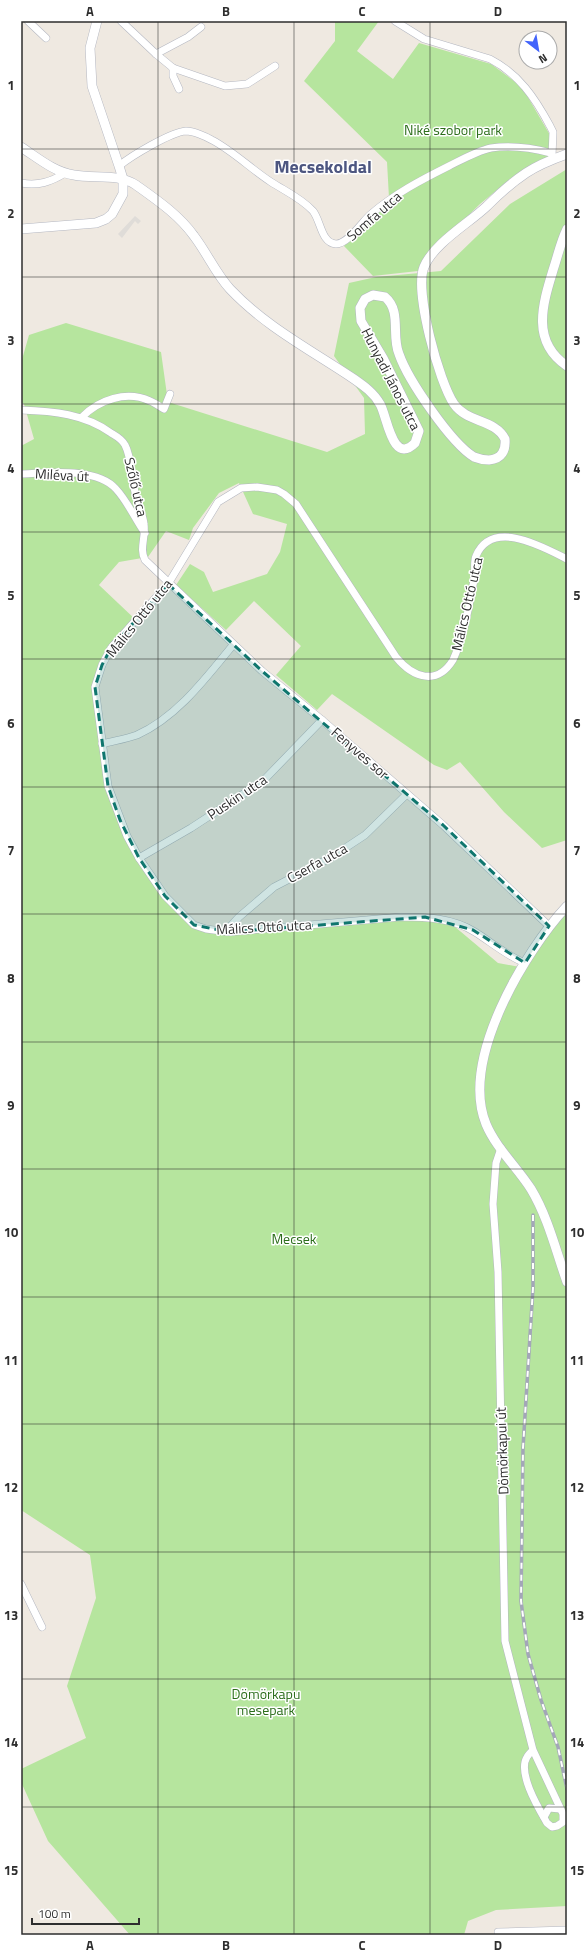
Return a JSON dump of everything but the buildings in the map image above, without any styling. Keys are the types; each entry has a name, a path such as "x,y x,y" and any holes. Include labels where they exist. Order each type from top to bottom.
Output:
{"street":[{"path":"28,21 46,38"},
{"path":"21,229 96,223 106,219 112,214 121,199 124,189 123,179 92,86 90,48 97,21"},
{"path":"121,21 173,68 225,86 247,84 275,66"},
{"path":"395,21 424,39 490,59 500,64 533,95 553,132 552,156"},
{"path":"156,54 188,37 201,27"},
{"path":"173,68 173,76 178,89"},
{"name":"Somfa utca","path":"119,166 128,159 171,136 186,131 202,136 212,140 305,204 314,212 326,238 329,241 338,244 344,242 370,215 398,193 477,153 491,148 507,147 532,148 552,156"},
{"name":"Hunyadi János utca","path":"21,147 50,167 66,173 96,178 123,179 134,184 173,213 186,226 228,288 261,318 346,374 373,394 383,410 393,440 398,447 404,448 412,446 420,431 383,358 362,321 360,308 365,298 373,295 385,297 394,309 398,352 406,371 447,429 464,449 476,458 489,460 498,458 503,454 505,439 498,430 466,416 458,410 449,396 433,347 424,306 421,277 424,266 439,247 511,184 552,156 567,154"},
{"path":"21,183 36,184 52,181 66,173"},
{"path":"567,229 548,287 542,317 545,340 560,361 567,366"},
{"path":"82,417 91,408 103,401 118,397 143,399 164,409 170,394"},
{"name":"Szőlő utca","path":"21,410 82,417 105,429 124,444 128,452 135,493 145,533 142,555 168,584"},
{"name":"Miléva út","path":"21,474 88,475 101,478 117,490 145,533"},
{"name":"Málics Ottó utca","path":"525,963 473,930 448,921 425,917 226,931 194,926 165,896 139,858 127,836 108,786 95,687 102,665 111,648 168,584 218,502 241,488 257,487 277,490 291,499 300,510 402,664 413,673 431,676 446,670 456,654 475,579 475,557 489,540 505,536 536,544 567,560"},
{"path":"133,516 141,513"},
{"name":"Fenyves sor","path":"168,584 233,645 443,825 549,926"},
{"path":"102,744 137,735 182,704 210,674 233,645"},
{"name":"Puskin utca","path":"139,858 190,828 262,781 322,720"},
{"name":"Cserfa utca","path":"226,931 239,917 274,888 330,858 365,835 407,794"},
{"path":"567,906 549,926 525,963 494,1023 485,1052 480,1076 479,1102 489,1131 521,1174 542,1209 567,1282"},
{"name":"Dömörkapui út","path":"501,1148 496,1163 493,1204 498,1272 505,1641 533,1750 563,1814 565,1824 552,1827 542,1814"},
{"path":"21,1584 42,1627"},
{"path":"533,1750 526,1758 525,1772 528,1784 542,1814 549,1808 560,1808"},
{"path":"498,1932 567,1930"}],"highlighted area":[{"path":"168,584 262,671 443,825 549,926 525,963 473,930 425,917 229,932 194,925 165,896 139,858 120,820 108,786 95,687 102,665 111,648"}],"green space":[{"name":"Niké szobor park","path":"335,21 379,21 357,51 393,79 419,43 491,64 522,87 550,135 550,157 514,176 480,204 422,261 418,271 373,276 344,246 389,198 387,162 304,81 335,41"},
{"name":"Mecsek","path":"567,169 567,840 542,848 504,812 460,762 447,770 434,765 332,694 317,710 276,675 301,646 254,601 226,630 176,585 190,564 204,572 213,592 267,574 280,552 287,524 253,514 239,483 219,493 193,528 189,540 166,531 148,557 119,562 99,585 137,621 111,648 95,687 108,786 118,811 148,870 194,925 229,932 401,917 448,921 498,963 525,968 550,928 567,913 567,1906 496,1910 468,1921 464,1935 130,1935 48,1841 21,1782 21,1769 86,1738 67,1686 96,1598 90,1555 21,1510 21,446 34,439 24,404 21,402 21,363 29,335 66,323 161,352 168,402 327,452 365,434 364,398 334,356 349,283 376,277 441,271 510,204"}],"shaded area":[{"path":"135,216 141,221 138,224 135,221 122,238 118,234"}],"railway":[{"path":"533,1215 533,1288 523,1448 521,1601 528,1654 541,1700 558,1747 567,1789"}],"district":[{"name":"Mecsekoldal","path":"323,167"}],"park label":[{"name":"Dömörkapu mesepark","path":"266,1702"}]}
